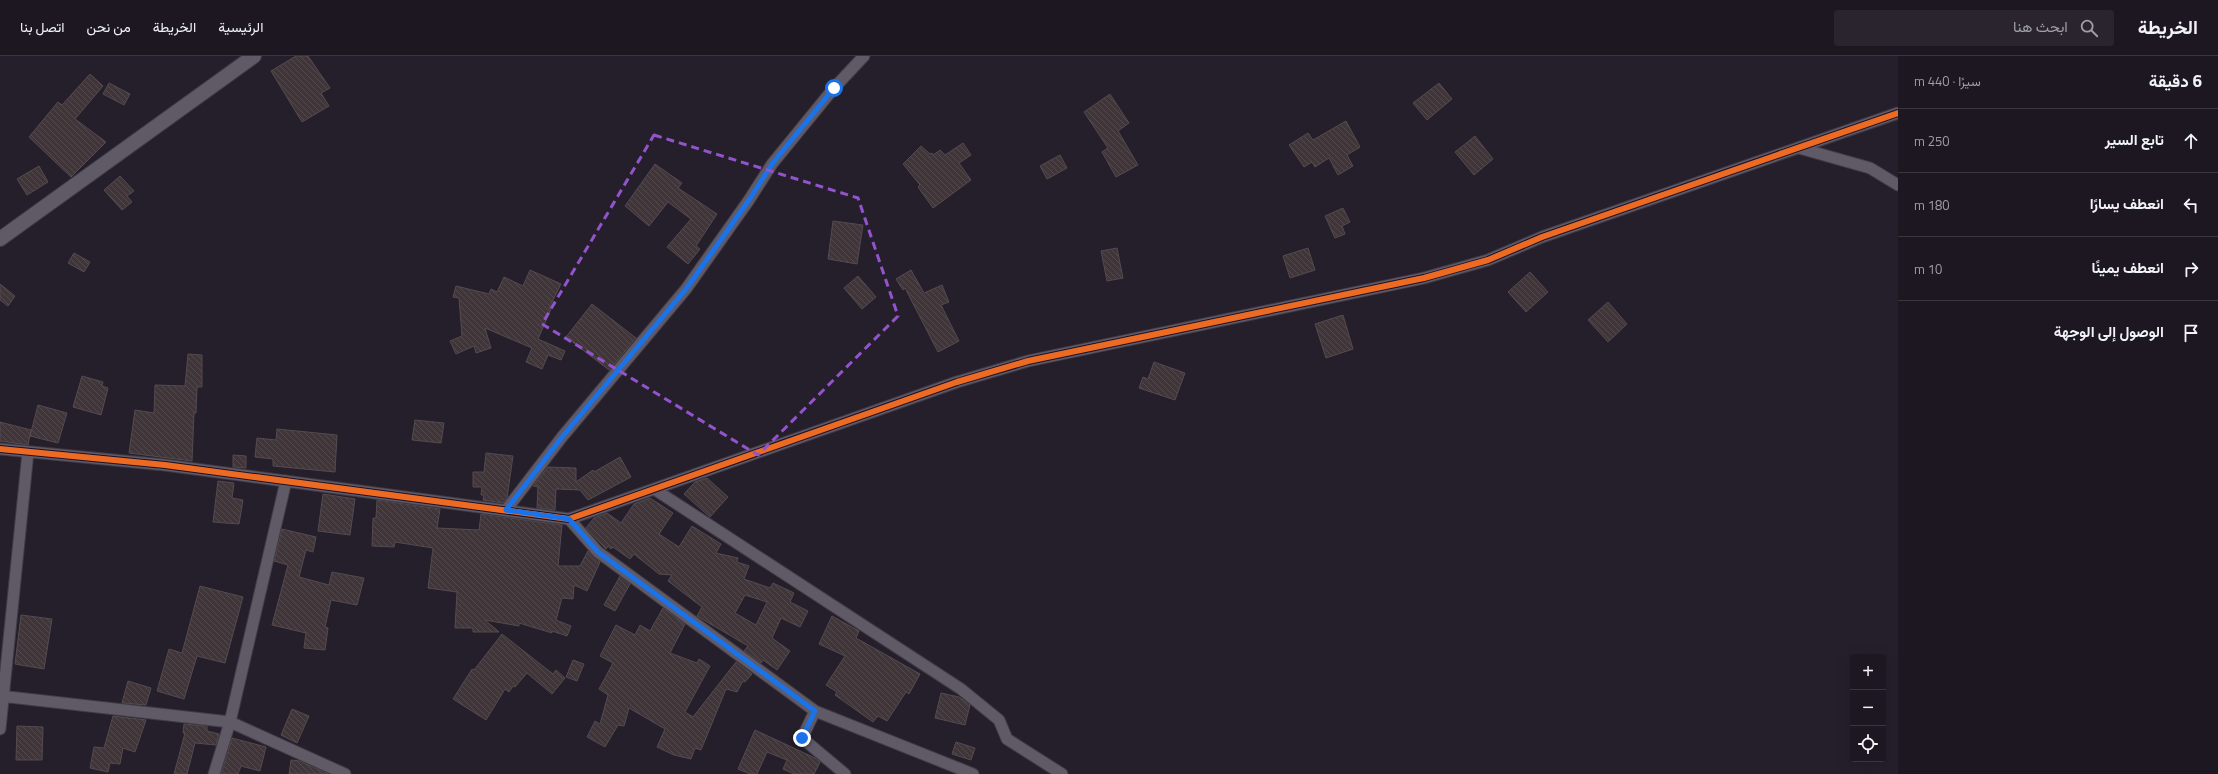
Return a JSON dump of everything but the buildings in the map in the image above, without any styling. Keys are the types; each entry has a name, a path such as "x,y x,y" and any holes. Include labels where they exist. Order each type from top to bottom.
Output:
{"street":[{"path":"0,239 254,56"},
{"path":"506,510 562,437 686,289 749,200 772,164 834,88 864,56"},
{"path":"0,449 165,465 569,519 957,382 1028,361 1424,278 1488,260 1542,237 1898,114"},
{"path":"1799,148 1870,168 1898,185"},
{"path":"0,729 2,696 28,452"},
{"path":"214,774 230,722 286,481"},
{"path":"654,489 961,689 998,720 1007,739 1062,774"},
{"path":"569,519 598,552 815,711 973,774"},
{"path":"2,696 230,722 345,774"},
{"path":"815,711 802,738 845,774"}],"highlighted area":[{"path":"654,135 858,198 898,316 758,455 542,324"}],"cycle path":[{"path":"0,449 165,465 569,519 957,382 1028,361 1424,278 1488,260 1542,237 1898,113"}],"route":[{"path":"802,738 815,711 598,552 569,519 506,510 562,437 686,289 749,200 772,164 834,88"}]}
